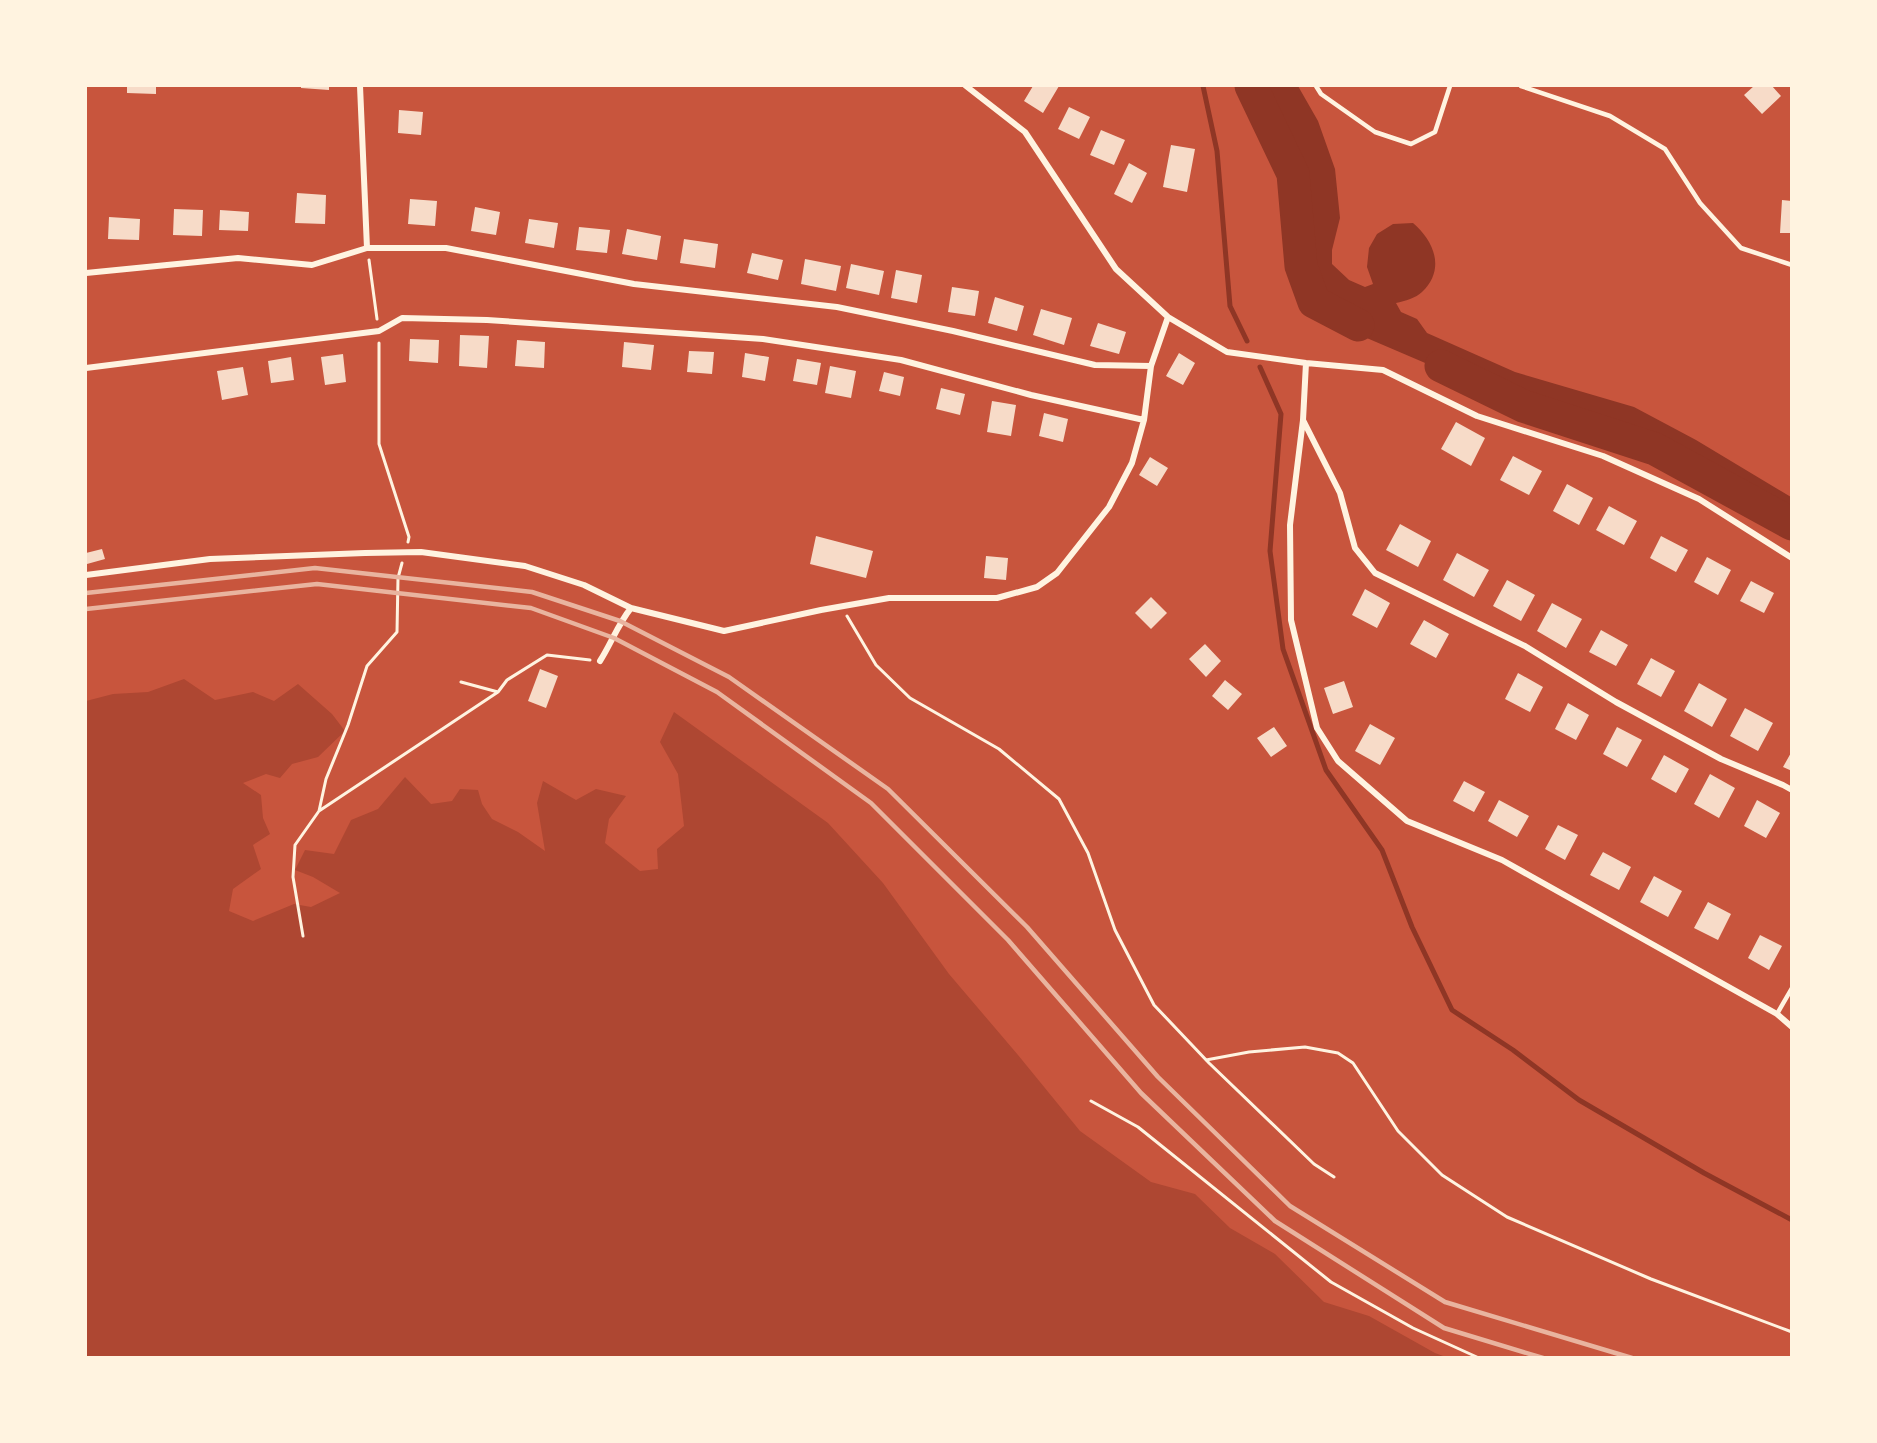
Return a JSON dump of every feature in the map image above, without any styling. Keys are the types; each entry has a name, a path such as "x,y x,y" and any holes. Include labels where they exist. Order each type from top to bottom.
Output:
{"street":[{"path":"360,86 367,248"},
{"path":"966,86 1025,132 1116,268 1168,317 1227,352 1306,363 1383,370 1477,416 1603,456 1699,499 1791,558"},
{"path":"86,273 238,258 312,265 367,248 446,248 634,284 837,307 953,330 1095,365 1151,366"},
{"path":"86,575 210,559 421,552 525,566 584,585 631,608 724,631 890,598 997,598 1037,587 1057,573 1109,507 1132,464 1144,420 1151,366 1168,317"},
{"path":"86,368 379,331 402,318 476,320 764,339 902,360 1031,395 1144,420"},
{"path":"1306,363 1303,420 1290,525 1291,620 1317,728 1338,761 1407,821 1502,861 1777,1014 1791,1027"},
{"path":"1303,420 1340,493 1355,548 1375,573 1525,646 1616,702 1721,759 1782,784 1791,790"},
{"path":"600,661 614,638 620,621 631,608"}],"lane":[{"path":"1316,86 1321,94 1375,132 1411,144 1435,132 1450,86"},
{"path":"1521,86 1610,116 1665,150 1700,203 1741,248 1791,265"},
{"path":"1777,1014 1791,987"}],"path":[{"path":"319,811 326,779 348,725 367,666 398,632 398,578 409,537 379,444 379,331 367,248"},
{"path":"842,607 876,665 910,698 999,749 1059,799 1088,854 1115,930 1154,1005 1206,1060 1314,1164 1334,1177"},
{"path":"303,936 293,877 295,845 319,811 498,692 507,680 547,655 600,661"},
{"path":"461,682 498,692"},
{"path":"1206,1060 1249,1052 1305,1047 1338,1053 1353,1064 1398,1131 1442,1175 1507,1217 1651,1279 1791,1332"},
{"path":"1091,1101 1138,1127 1331,1282 1413,1328 1479,1358"}],"shaded area":[{"path":"1262,86 1298,86 1318,121 1335,169 1340,218 1332,250 1332,264 1349,280 1365,287 1373,284 1367,267 1369,248 1377,234 1393,224 1413,223 1427,238 1431,247 1435,265 1434,274 1420,294 1396,303 1401,312 1417,319 1427,333 1515,372 1634,407 1696,440 1791,497 1791,522 1717,479 1653,446 1472,383 1341,327 1322,310 1307,274 1311,219 1304,170"},
{"path":"184,679 215,700 253,692 274,701 298,684 332,714 345,731 318,757 292,764 280,778 266,774 243,783 261,795 263,818 270,834 253,845 261,869 233,889 229,911 253,921 294,904 311,907 340,893 313,877 295,870 305,850 334,854 351,820 378,809 405,777 431,804 452,801 460,789 478,790 482,804 492,819 518,832 545,851 537,803 543,781 576,800 596,789 626,796 609,819 605,843 640,871 658,869 657,849 684,826 678,774 660,742 674,712 828,823 883,883 949,974 1080,1131 1151,1182 1195,1194 1230,1228 1275,1254 1324,1302 1369,1316 1446,1357 86,1357 86,701 113,694 148,692"}],"building":[{"path":"127,86 156,86 156,94 127,93"},
{"path":"301,86 329,86 329,90 301,88"},
{"path":"1033,86 1059,86 1043,113 1024,101"},
{"path":"1754,86 1772,86 1781,96 1762,114 1744,95"},
{"path":"1069,107 1090,117 1079,139 1058,129"},
{"path":"399,110 423,112 421,135 398,133"},
{"path":"1101,130 1125,140 1114,165 1090,155"},
{"path":"1171,145 1195,149 1187,192 1163,187"},
{"path":"1129,163 1147,173 1132,203 1114,194"},
{"path":"297,193 326,195 325,224 295,223"},
{"path":"410,199 437,201 435,226 408,224"},
{"path":"1782,200 1792,201 1792,233 1780,233"},
{"path":"475,207 500,212 496,235 471,231"},
{"path":"174,209 203,210 202,236 173,235"},
{"path":"220,210 249,212 248,231 219,230"},
{"path":"109,217 140,219 139,240 108,239"},
{"path":"529,219 558,223 554,248 525,243"},
{"path":"579,227 610,230 607,253 576,250"},
{"path":"627,229 661,236 657,260 622,254"},
{"path":"684,239 718,244 715,268 680,263"},
{"path":"752,253 783,260 778,280 747,273"},
{"path":"805,259 841,266 836,291 801,284"},
{"path":"851,264 884,271 879,295 846,288"},
{"path":"896,270 922,275 917,303 891,298"},
{"path":"952,287 979,291 975,316 948,312"},
{"path":"995,297 1024,306 1017,331 988,323"},
{"path":"1041,309 1072,318 1064,345 1033,335"},
{"path":"1098,323 1126,332 1119,354 1090,346"},
{"path":"460,335 489,336 487,368 459,366"},
{"path":"410,339 439,340 438,363 409,361"},
{"path":"517,340 545,342 544,368 515,366"},
{"path":"624,342 654,345 651,370 622,367"},
{"path":"689,351 714,352 712,374 687,372"},
{"path":"745,353 769,357 765,381 742,377"},
{"path":"1179,353 1195,363 1183,385 1166,376"},
{"path":"343,354 346,382 325,385 321,357"},
{"path":"291,357 294,380 271,383 268,361"},
{"path":"797,359 821,363 817,385 793,381"},
{"path":"830,366 856,371 851,398 825,393"},
{"path":"243,367 248,395 222,400 217,371"},
{"path":"884,372 904,377 900,396 879,391"},
{"path":"941,388 965,394 960,415 936,409"},
{"path":"992,401 1016,405 1011,436 987,432"},
{"path":"1044,413 1068,419 1063,442 1039,436"},
{"path":"1456,422 1485,438 1471,466 1441,449"},
{"path":"1513,456 1542,471 1529,495 1500,480"},
{"path":"1150,457 1168,468 1157,486 1139,475"},
{"path":"1567,484 1593,498 1579,525 1553,511"},
{"path":"1609,506 1637,521 1624,545 1596,530"},
{"path":"1400,524 1431,541 1418,567 1386,550"},
{"path":"816,536 873,551 866,578 810,564"},
{"path":"1661,536 1688,550 1676,572 1650,558"},
{"path":"102,549 105,559 87,564 86,553"},
{"path":"1457,553 1489,570 1474,597 1443,580"},
{"path":"986,556 1008,558 1006,580 984,578"},
{"path":"1707,557 1731,570 1718,595 1694,582"},
{"path":"1507,580 1535,595 1521,621 1493,606"},
{"path":"1751,581 1774,593 1764,613 1740,601"},
{"path":"1365,589 1390,603 1377,628 1352,615"},
{"path":"1151,597 1167,613 1151,629 1135,613"},
{"path":"1552,603 1582,619 1566,648 1537,631"},
{"path":"1424,620 1449,634 1436,658 1410,644"},
{"path":"1601,630 1628,645 1616,666 1589,652"},
{"path":"1205,644 1221,661 1206,677 1189,659"},
{"path":"1651,658 1675,671 1661,697 1637,684"},
{"path":"540,669 558,676 546,708 528,701"},
{"path":"1518,673 1543,687 1530,712 1505,699"},
{"path":"1225,680 1242,694 1228,710 1212,696"},
{"path":"1344,681 1353,707 1333,714 1324,688"},
{"path":"1699,683 1727,699 1712,727 1684,711"},
{"path":"1568,703 1589,715 1576,740 1555,729"},
{"path":"1745,708 1773,723 1758,751 1730,736"},
{"path":"1370,724 1395,738 1380,765 1355,751"},
{"path":"1274,727 1287,746 1271,757 1257,738"},
{"path":"1617,727 1642,740 1627,767 1603,754"},
{"path":"1792,751 1792,771 1783,767"},
{"path":"1664,755 1689,769 1676,793 1651,779"},
{"path":"1710,774 1735,788 1719,818 1694,804"},
{"path":"1464,781 1485,792 1474,812 1453,801"},
{"path":"1499,800 1529,816 1517,837 1488,821"},
{"path":"1757,800 1780,813 1766,838 1744,826"},
{"path":"1558,825 1578,835 1565,860 1545,849"},
{"path":"1603,852 1631,867 1619,890 1590,875"},
{"path":"1654,876 1682,891 1668,917 1640,902"},
{"path":"1708,902 1731,914 1718,940 1694,928"},
{"path":"1760,935 1782,946 1769,970 1748,958"}],"waterway":[{"path":"1203,86 1217,151 1230,306 1247,341"},
{"path":"1251,86 1293,174 1301,266 1314,302 1358,325"},
{"path":"1441,366 1523,406 1655,449 1792,524"},
{"path":"1260,367 1281,414 1270,551 1283,649 1326,770 1382,850 1412,927 1452,1010 1513,1050 1579,1100 1704,1173 1792,1220"}],"railway":[{"path":"86,593 315,568 532,592 620,621 729,677 888,789 1027,927 1158,1077 1290,1206 1445,1302 1632,1358"},
{"path":"86,609 317,584 531,608 614,638 717,692 871,803 1008,940 1141,1093 1275,1221 1444,1328 1543,1358"}]}
